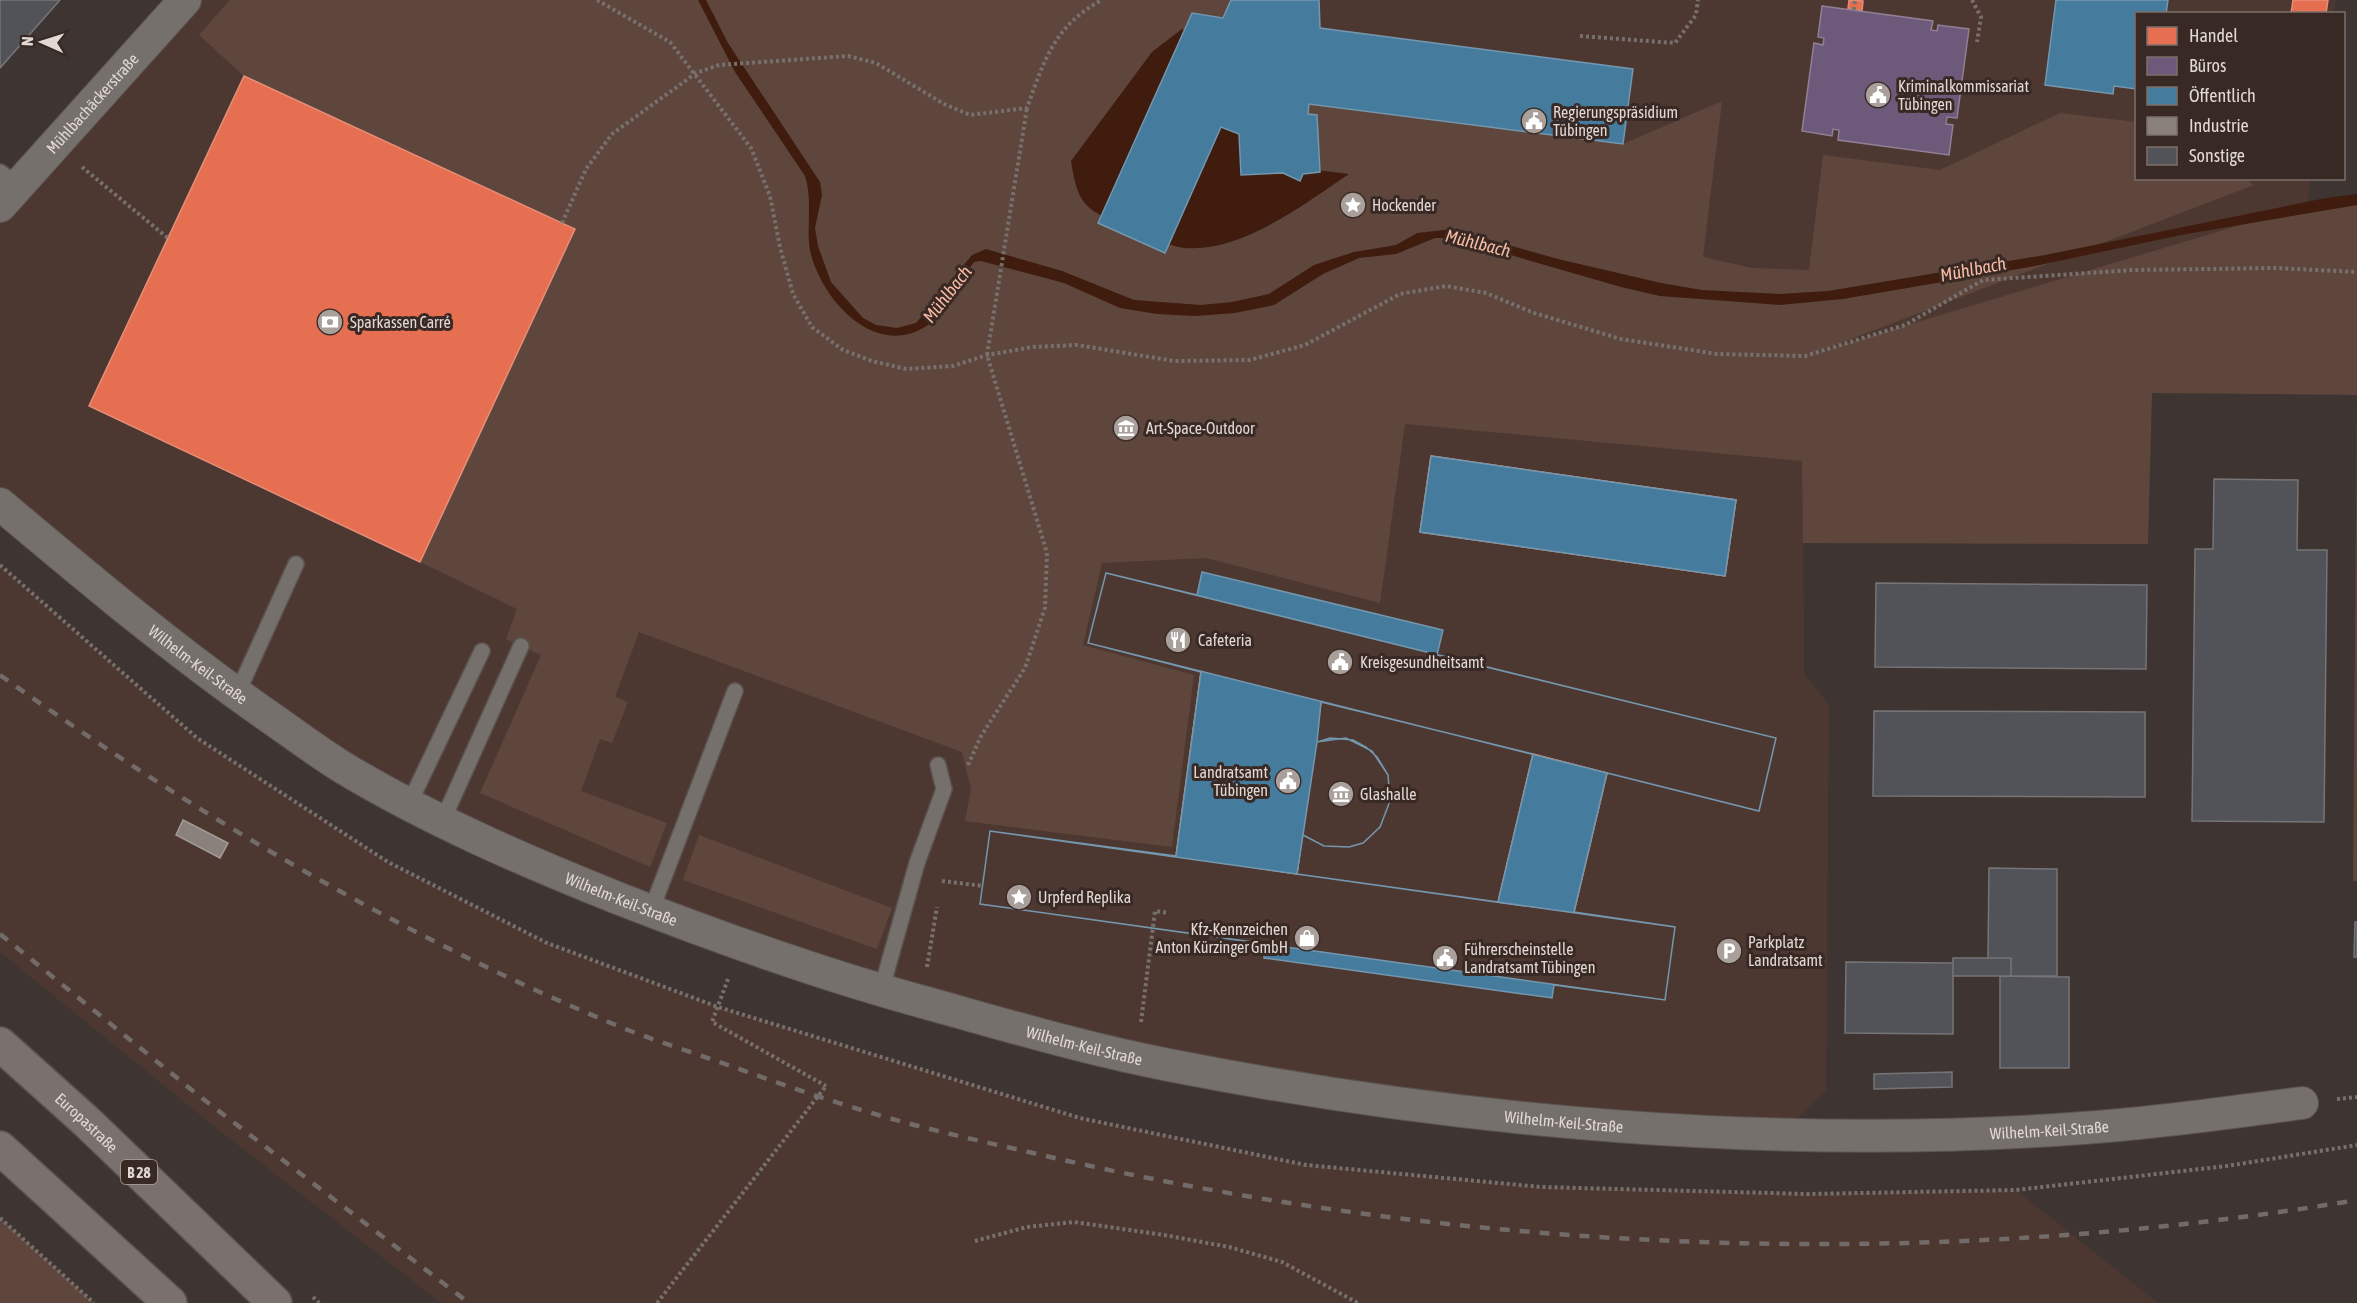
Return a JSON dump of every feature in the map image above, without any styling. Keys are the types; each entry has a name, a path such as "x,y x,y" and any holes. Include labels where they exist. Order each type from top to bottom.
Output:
{"main road":[{"name":"Europastraße","path":"0,1044 87,1122 274,1303"},
{"path":"0,1148 170,1303"}],"street":[{"name":"Mühlbachäckerstraße","path":"7,188 56,145 185,0"},
{"name":"Wilhelm-Keil-Straße","path":"0,504 100,588 237,694 340,765 442,822 557,874 750,949 880,991 1032,1032 1137,1057 1300,1089 1397,1103 1633,1127 1769,1134 2069,1129 2302,1103"}],"lane":[{"path":"237,694 296,564"},
{"path":"442,822 521,646"},
{"path":"409,804 482,651"},
{"path":"651,911 735,691"},
{"path":"880,991 917,862 944,789 938,765"}],"path":[{"path":"597,0 670,42 696,73 751,148 770,196 780,247 793,294 812,327 843,350 872,361 906,369 953,366 987,355 1033,347 1077,345 1173,361 1250,360 1305,345 1400,294 1446,286 1486,293 1534,314 1621,339 1717,354 1805,356 1905,325 1983,280 2133,270 2276,268 2357,272"},
{"path":"976,748 1025,668 1045,608 1047,553 987,355 1027,108 1043,62 1059,34 1081,11 1102,0"},
{"path":"1580,36 1675,43 1696,15 1698,0"},
{"path":"1854,10 1856,0"},
{"path":"1972,0 1981,17 1977,42"},
{"path":"562,223 586,169 612,134 696,73 719,65 848,56 876,63 944,104 970,115 1027,108"},
{"path":"56,145 170,239"},
{"path":"0,565 197,738 388,862 547,943 718,1007 1080,1118 1306,1165 1541,1187 1808,1194 2016,1190 2227,1166 2357,1145"},
{"path":"939,891 943,869"},
{"path":"941,881 983,886"},
{"path":"923,1002 938,902"},
{"path":"1137,1057 1155,911 1168,913"},
{"path":"657,1303 826,1086 712,1022 722,994"},
{"path":"0,1218 94,1303"},
{"path":"975,1241 1027,1227 1074,1222 1164,1235 1229,1247 1282,1262 1358,1303"}],"shaded area":[{"path":"185,0 2336,0 2334,12 2135,12 2135,180 2311,180 2307,205 1803,461 1804,673 1829,705 1826,1091 1780,1135 1397,1103 831,977 340,765 0,504 0,206"},
{"path":"230,0 1231,0 1223,18 1192,14 1098,223 1165,253 1221,127 1320,171 1317,115 1308,114 1309,104 1623,144 1722,101 1703,257 1752,268 1809,270 1823,155 1940,170 2060,113 2135,122 2135,180 2247,180 2254,185 1817,352 2307,205 2357,205 2357,395 2152,393 2148,544 1803,543 1802,461 1405,424 1380,603 1206,558 1102,563 1083,645 1194,675 1172,847 965,821 971,789 962,752 639,632 615,697 628,702 612,743 600,739 581,791 667,823 650,867 480,793 541,655 506,639 517,609 420,562 574,229 244,76 199,35"},
{"path":"2357,395 2357,881 2353,881"},
{"path":"0,565 197,738 388,862 547,943 718,1007 1080,1118 1306,1165 1541,1187 1808,1194 2016,1190 2158,1303 441,1303 225,1135 0,952"},
{"path":"699,835 892,908 877,949 683,880"},
{"path":"0,1218 94,1303 0,1303"}],"water":[{"name":"Mühlbach","path":"698,0 706,0 728,43 820,182 822,195 815,228 818,246 831,282 863,318 876,325 897,328 916,323 972,255 986,249 1062,271 1134,300 1201,305 1232,302 1269,294 1314,265 1354,252 1396,245 1417,233 1452,229 1558,259 1661,283 1702,290 1780,294 1828,291 2045,255 2326,198 2357,194 2357,205 2181,235 2035,266 1843,299 1780,305 1660,296 1621,287 1452,238 1435,238 1396,254 1359,258 1323,274 1274,305 1235,313 1195,316 1157,314 1120,308 1064,283 981,261 974,262 947,304 928,325 909,334 891,335 873,331 856,322 829,293 819,276 810,249 809,197 805,176 735,72"},
{"path":"1182,29 1262,95 1317,170 1349,174 1292,212 1250,235 1228,243 1206,247 1184,248 1170,245 1103,216 1087,205 1077,188 1071,161 1152,52"}],"building: Handel":[{"path":"1849,0 1863,1 1862,11 1848,9"},
{"path":"2293,0 2328,0 2326,12 2291,12"},
{"name":"Sparkassen Carré","path":"244,76 575,229 420,562 89,406"},
{"path":"1431,456 1736,500 1725,576 1420,532"},
{"path":"1201,672 1321,702 1297,874 1176,856"},
{"path":"1533,754 1607,773 1574,912 1498,902"}],"building: Büros":[{"path":"1822,6 1933,21 1931,30 1937,31 1938,25 1969,29 1957,118 1947,117 1946,124 1953,125 1949,155 1838,140 1839,130 1833,129 1832,136 1802,131 1814,43 1823,45 1824,38 1818,37"}],"building: Öffentlich":[{"name":"Regierungspräsidium Tübingen","path":"1231,0 1319,0 1320,28 1633,69 1623,144 1309,104 1308,114 1317,115 1320,172 1303,174 1300,181 1283,173 1241,175 1239,134 1221,127 1165,253 1098,223 1192,13 1223,18"},
{"path":"2056,0 2168,0 2166,12 2135,12 2135,89 2114,86 2113,94 2045,85"},
{"path":"1431,456 1736,500 1725,576 1420,532"},
{"name":"Landratsamt Tübingen","path":"1202,572 1443,630 1437,655 1776,738 1759,811 1607,773 1574,912 1675,927 1665,1000 1554,985 1552,998 1264,958 1266,944 980,904 990,831 1176,856 1201,672 1088,643 1106,573 1197,595","holes":["1321,702 1533,754 1498,902 1297,874 1303,835 1324,846 1349,847 1363,843 1380,827 1390,801 1388,775 1372,751 1346,738 1317,742"]},
{"path":"1106,573 1776,738 1759,811 1088,643"},
{"path":"1330,738 1353,740 1366,747 1377,757 1388,775 1390,801 1380,827 1363,843 1349,847 1324,846 1303,835 1317,742"},
{"path":"990,831 1675,927 1665,1000 980,904"}],"building: Industrie":[{"path":"183,820 228,843 220,858 176,835"}],"building: Sonstige":[{"path":"0,0 60,0 0,68"},
{"path":"2214,479 2298,480 2297,550 2327,550 2324,822 2192,821 2195,549 2213,549"},
{"path":"1876,583 2147,585 2146,669 1875,667"},
{"path":"1874,711 2145,712 2145,797 1873,796"},
{"path":"1989,868 2057,869 2057,976 2011,976 2011,958 1988,958"},
{"path":"2355,922 2357,922 2357,957 2354,957"},
{"path":"1953,958 2011,958 2011,976 1953,976"},
{"path":"1846,962 1953,963 1953,1034 1845,1033"},
{"path":"2000,976 2069,977 2069,1068 2000,1068"},
{"path":"1952,1072 1952,1087 1874,1089 1874,1074"}],"railway":[{"path":"0,675 149,777 304,871 463,956 545,994 628,1030 819,1097 919,1126 1033,1153 1195,1187 1360,1213 1526,1232 1693,1242 1860,1244 2027,1238 2193,1223 2357,1200"},
{"path":"0,934 198,1095 469,1303"}],"place":[{"name":"Kriminalkommissariat Tübingen","path":"1878,95"},
{"name":"Regierungspräsidium Tübingen","path":"1534,121"},
{"name":"Hockender","path":"1353,205"},
{"name":"Sparkassen Carré","path":"330,322"},
{"name":"Art-Space-Outdoor","path":"1126,428"},
{"name":"Cafeteria","path":"1178,640"},
{"name":"Kreisgesundheitsamt","path":"1340,662"},
{"name":"Landratsamt Tübingen","path":"1288,781"},
{"name":"Glashalle","path":"1341,794"},
{"name":"Urpferd Replika","path":"1019,897"},
{"name":"Kfz-Kennzeichen Anton Kürzinger GmbH","path":"1307,938"},
{"name":"Parkplatz Landratsamt","path":"1729,951"},
{"name":"Führerscheinstelle Landratsamt Tübingen","path":"1445,958"}]}
